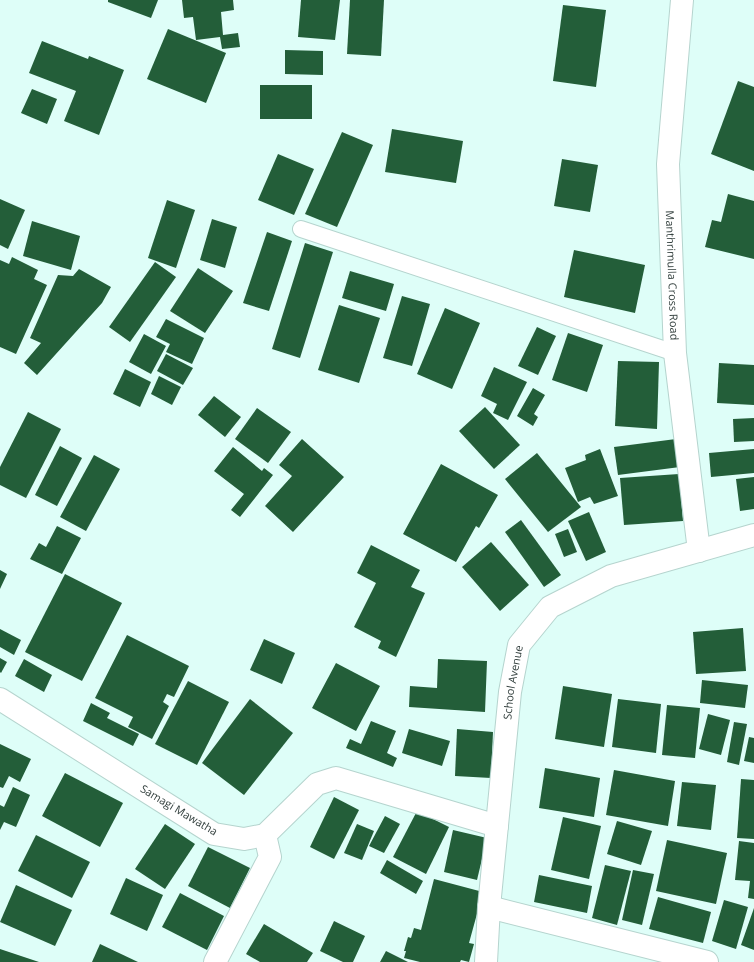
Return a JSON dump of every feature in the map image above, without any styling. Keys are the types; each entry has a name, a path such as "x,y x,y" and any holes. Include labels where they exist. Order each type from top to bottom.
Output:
{"street":[{"name":"Manthrimulla Cross Road","path":"682,0 668,164 675,353 699,550"},
{"name":"School Avenue","path":"486,962 489,907 510,692 519,645 550,607 612,576 754,535"},
{"name":"Samagi Mawatha","path":"0,699 214,834 244,839 265,835"},
{"path":"215,962 270,858 265,835 317,784 336,778 497,826"},
{"path":"489,907 707,962"}],"lane":[{"path":"301,229 675,353"}],"building":[{"path":"108,0 158,0 151,18 108,2"},
{"path":"182,0 233,0 234,10 221,12 223,35 238,33 240,47 222,49 220,37 196,40 193,17 184,18"},
{"path":"301,0 340,0 335,40 298,37"},
{"path":"350,0 384,0 381,56 347,54"},
{"path":"563,5 606,10 596,87 553,81"},
{"path":"168,29 226,53 206,103 147,79"},
{"path":"42,41 88,59 89,56 124,70 99,135 64,121 76,91 29,73"},
{"path":"285,50 323,51 323,75 285,74"},
{"path":"738,81 754,87 754,171 711,154"},
{"path":"260,85 312,85 312,119 260,119"},
{"path":"32,89 57,99 47,124 21,113"},
{"path":"392,129 463,141 456,183 385,172"},
{"path":"342,132 373,145 337,227 305,214"},
{"path":"278,154 314,169 294,215 258,200"},
{"path":"562,159 598,165 590,212 554,206"},
{"path":"728,194 754,201 754,259 705,247 712,220 721,222"},
{"path":"0,199 25,210 8,249 0,245"},
{"path":"167,200 195,210 176,268 148,258"},
{"path":"212,219 237,227 225,268 200,260"},
{"path":"32,221 80,236 71,270 23,256"},
{"path":"267,232 292,241 269,311 243,303"},
{"path":"305,243 333,252 300,358 272,349"},
{"path":"574,250 645,265 635,313 564,297"},
{"path":"12,257 38,270 34,279 47,285 16,354 0,347 0,260 9,264"},
{"path":"155,262 176,277 130,342 109,327"},
{"path":"198,268 233,291 205,333 170,311"},
{"path":"79,269 111,287 102,303 37,375 24,363 41,343 30,338 58,275 73,276"},
{"path":"350,271 394,284 386,311 342,298"},
{"path":"402,296 430,304 412,366 383,358"},
{"path":"339,305 380,318 359,383 318,370"},
{"path":"445,308 480,323 452,389 417,374"},
{"path":"166,319 204,338 192,364 166,352 170,344 156,337"},
{"path":"537,327 556,336 538,375 518,366"},
{"path":"568,333 603,345 587,392 552,380"},
{"path":"144,334 166,346 151,374 129,362"},
{"path":"166,354 193,368 183,385 157,371"},
{"path":"618,361 659,362 657,429 615,426"},
{"path":"719,363 754,365 754,405 717,403"},
{"path":"494,367 527,382 508,420 493,413 497,404 481,396"},
{"path":"125,369 151,382 140,407 113,394"},
{"path":"159,376 181,387 172,405 151,394"},
{"path":"533,388 545,395 534,414 538,417 533,426 517,416"},
{"path":"214,396 241,417 225,437 198,415"},
{"path":"485,407 520,445 494,469 459,431"},
{"path":"257,408 291,432 268,463 235,439"},
{"path":"28,412 61,429 26,498 0,485 0,467"},
{"path":"754,418 754,441 734,442 733,419"},
{"path":"302,439 344,477 293,532 265,506 292,476 279,465"},
{"path":"676,439 680,467 618,475 614,447"},
{"path":"60,446 82,458 57,506 35,495"},
{"path":"233,447 262,471 264,468 273,475 240,517 231,510 244,494 214,471"},
{"path":"600,449 618,496 594,504 590,497 578,502 565,468 586,460 585,455"},
{"path":"754,449 754,473 711,477 709,453"},
{"path":"537,453 581,507 548,532 505,479"},
{"path":"94,455 120,469 86,531 60,517"},
{"path":"441,464 498,495 479,528 476,526 456,562 403,534"},
{"path":"679,474 683,521 624,525 620,478"},
{"path":"754,477 754,509 740,511 736,479"},
{"path":"589,512 606,552 586,561 568,521"},
{"path":"521,520 561,575 544,587 505,532"},
{"path":"57,526 81,538 62,574 30,559 39,543 46,547"},
{"path":"568,529 577,552 564,557 555,534"},
{"path":"491,542 529,585 500,611 462,567"},
{"path":"371,545 420,570 411,587 425,593 396,657 378,648 381,641 354,627 376,583 357,573"},
{"path":"0,570 7,574 0,589"},
{"path":"65,574 122,603 82,681 25,652"},
{"path":"743,628 746,671 696,674 693,632"},
{"path":"0,629 21,640 14,655 0,647"},
{"path":"127,635 189,666 174,697 167,694 163,702 169,706 152,739 128,727 133,717 95,698"},
{"path":"264,639 295,653 282,684 250,670"},
{"path":"0,658 7,662 1,673 0,672"},
{"path":"24,659 52,675 44,692 15,676"},
{"path":"438,659 487,661 485,712 409,707 410,686 437,688"},
{"path":"336,663 380,686 356,731 312,708"},
{"path":"702,680 748,685 745,708 700,703"},
{"path":"188,681 229,702 197,765 155,744"},
{"path":"563,686 612,694 604,747 555,739"},
{"path":"250,699 293,733 244,795 202,763"},
{"path":"618,699 661,704 656,753 612,747"},
{"path":"91,703 110,713 107,718 139,734 133,746 83,721"},
{"path":"667,705 700,708 695,758 662,755"},
{"path":"708,714 730,720 721,755 699,749"},
{"path":"371,721 396,731 387,753 397,758 393,767 346,748 350,739 361,744"},
{"path":"734,722 747,724 739,765 727,762"},
{"path":"409,729 450,741 442,766 402,753"},
{"path":"457,729 493,732 491,778 455,776"},
{"path":"749,737 754,738 754,763 744,761"},
{"path":"0,744 31,759 20,782 9,776 3,788 0,787"},
{"path":"545,768 600,778 594,817 539,808"},
{"path":"614,770 675,781 668,826 606,815"},
{"path":"65,773 123,803 100,847 42,816"},
{"path":"741,779 754,780 754,839 737,838"},
{"path":"682,782 716,785 711,830 677,826"},
{"path":"13,787 30,795 16,827 4,822 0,830 0,805 4,807"},
{"path":"334,797 359,810 334,859 310,847"},
{"path":"417,811 449,827 426,874 393,857"},
{"path":"385,816 400,824 384,853 369,846"},
{"path":"563,817 601,826 589,879 551,870"},
{"path":"617,821 652,831 641,865 607,854"},
{"path":"165,824 195,844 165,889 135,869"},
{"path":"357,824 374,831 362,860 344,853"},
{"path":"453,830 487,838 477,880 444,872"},
{"path":"36,835 90,862 72,898 18,871"},
{"path":"667,840 727,853 716,904 656,891"},
{"path":"739,841 754,843 754,899 748,898 750,881 735,880"},
{"path":"208,847 250,868 230,908 188,886"},
{"path":"387,860 423,881 416,894 380,873"},
{"path":"605,865 631,871 617,925 592,918"},
{"path":"633,870 654,874 642,925 622,920"},
{"path":"539,875 592,886 587,913 534,902"},
{"path":"126,878 163,895 147,931 110,914"},
{"path":"434,879 483,892 469,943 474,944 469,962 461,960 460,962 420,962 404,958 406,951 404,951 408,937 411,938 414,928 421,930"},
{"path":"16,885 72,910 55,946 0,922"},
{"path":"180,893 224,916 207,950 162,927"},
{"path":"658,897 711,912 703,943 649,929"},
{"path":"724,900 748,907 736,949 712,941"},
{"path":"754,908 754,950 741,945"},
{"path":"334,921 365,936 353,962 343,962 320,951"},
{"path":"264,924 313,953 307,962 260,962 246,954"},
{"path":"100,944 138,962 92,962"},
{"path":"0,949 39,962 0,962"},
{"path":"386,951 408,962 380,962"}]}
